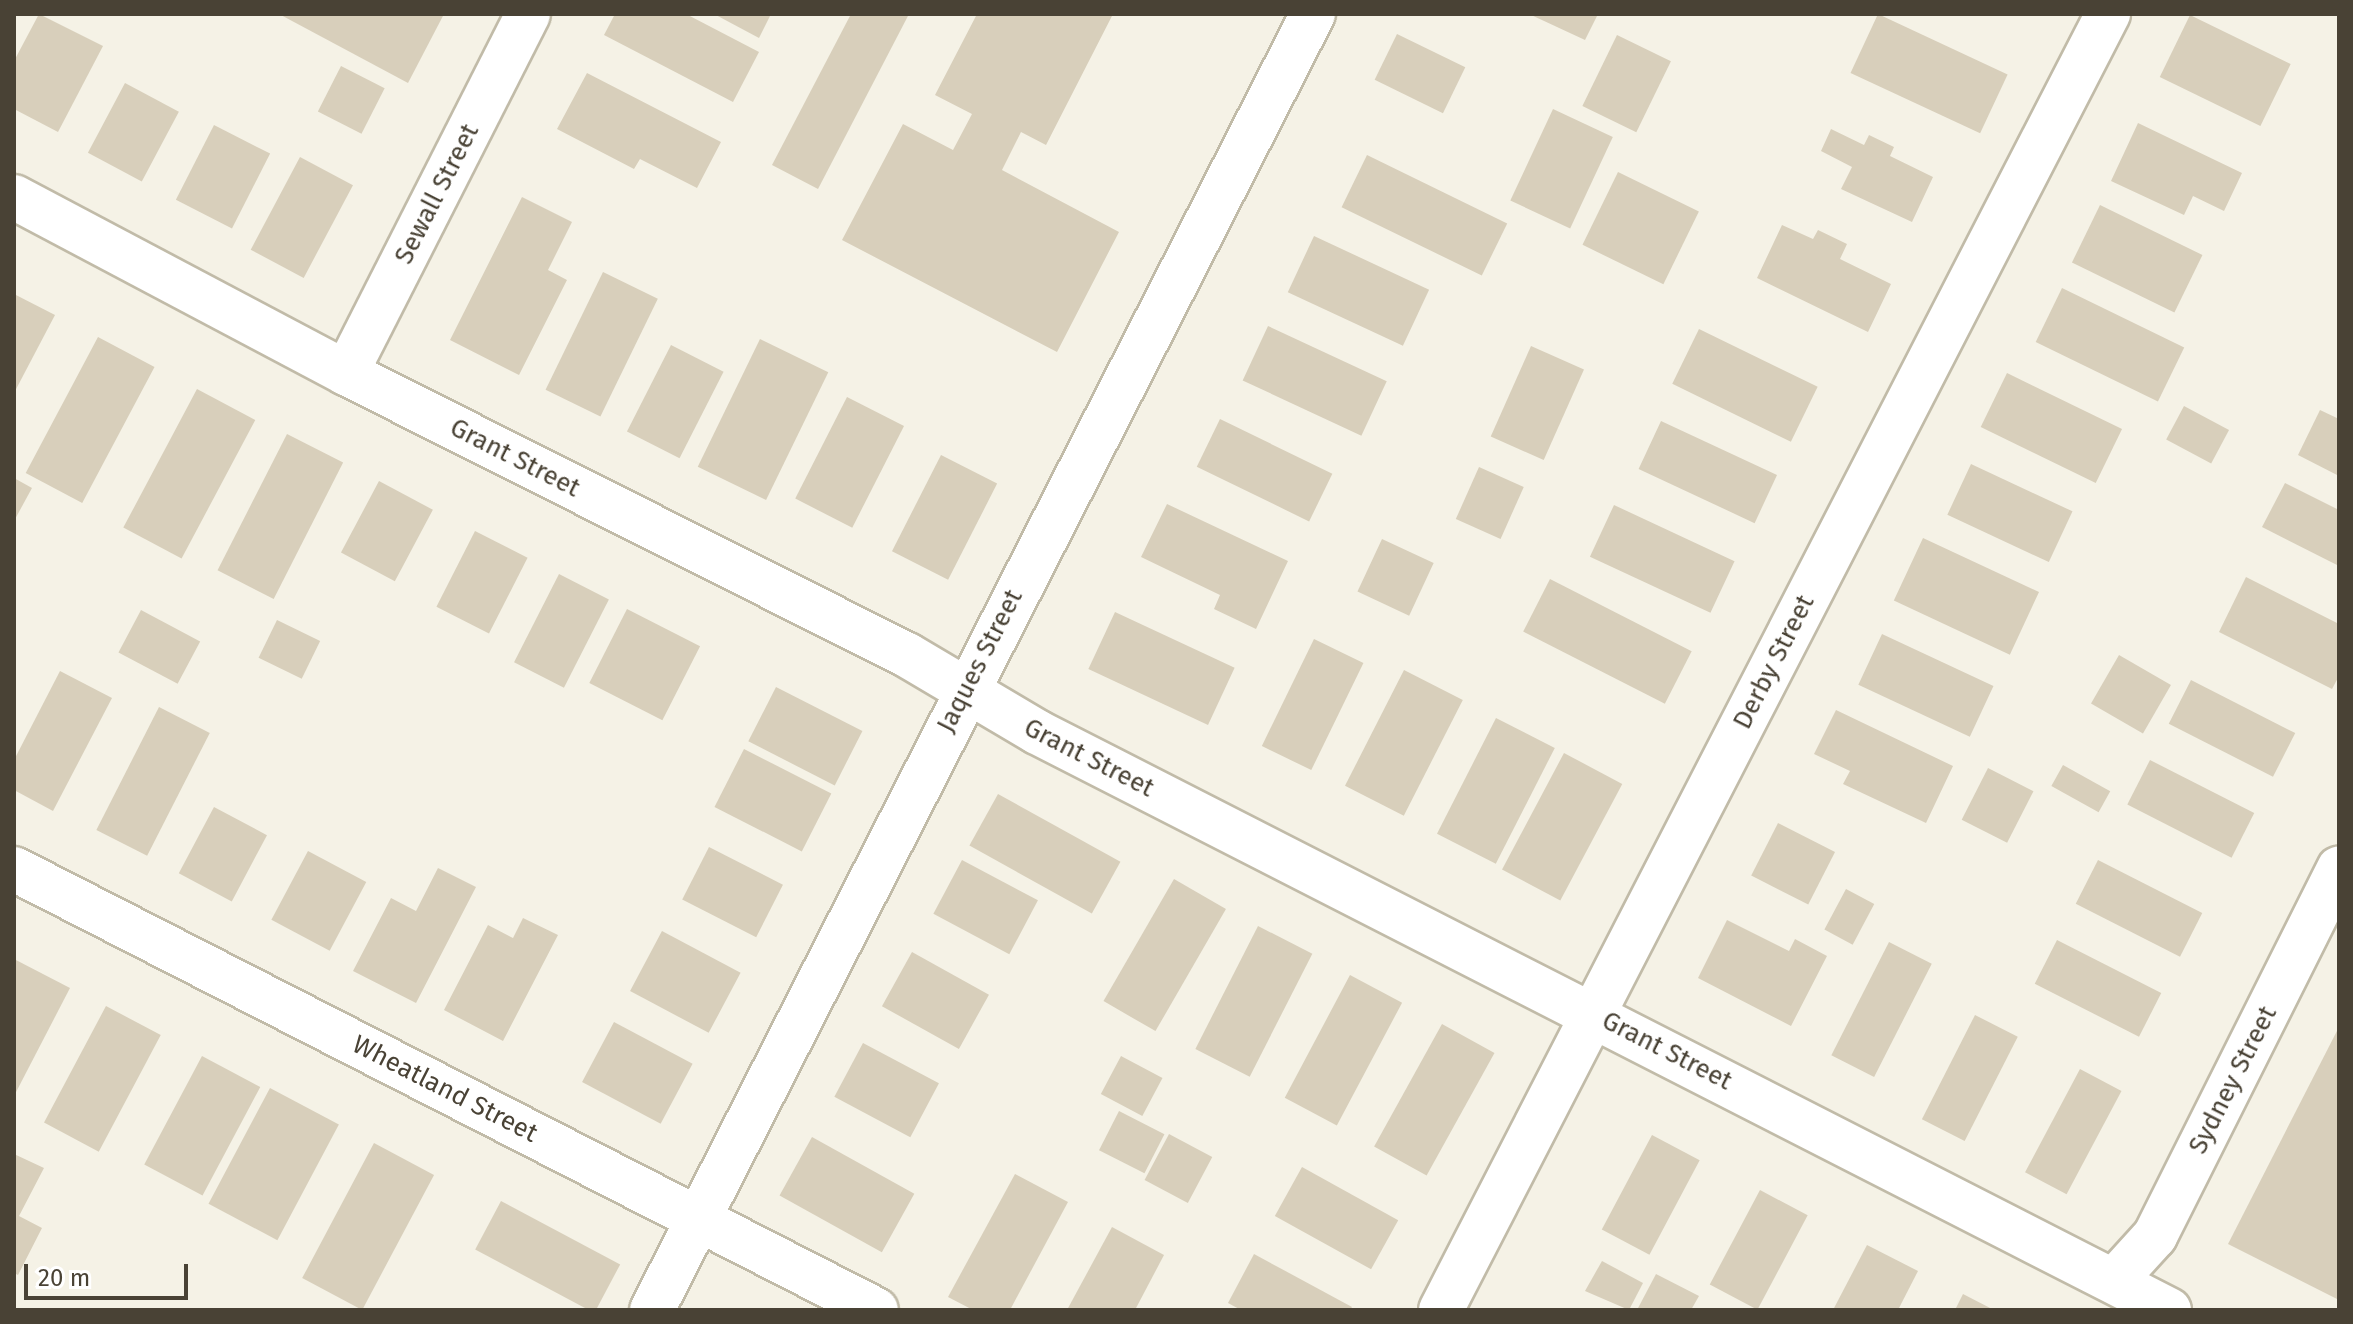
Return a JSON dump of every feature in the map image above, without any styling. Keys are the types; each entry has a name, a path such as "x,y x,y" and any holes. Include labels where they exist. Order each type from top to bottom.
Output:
{"street":[{"name":"Sewall Street","path":"346,373 528,14"},
{"name":"Jaques Street","path":"652,1310 1313,14"},
{"name":"Derby Street","path":"1441,1310 2108,14"},
{"name":"Grant Street","path":"14,197 346,373 907,655 966,694 2169,1310"},
{"name":"Wheatland Street","path":"14,869 876,1310"},
{"name":"Sydney Street","path":"2114,1281 2155,1236 2339,869"}],"building":[{"path":"39,14 103,46 58,132 14,109 14,61"},
{"path":"279,14 444,14 408,83"},
{"path":"615,14 686,14 759,52 733,102 604,35"},
{"path":"714,14 771,14 759,38"},
{"path":"851,14 909,14 818,189 772,165"},
{"path":"977,14 1113,14 1046,145 1021,132 1002,170 1119,232 1057,352 842,240 903,124 953,150 972,114 935,95"},
{"path":"1529,14 1598,14 1585,40"},
{"path":"1878,14 2008,74 1980,133 1851,73"},
{"path":"2190,15 2291,64 2260,126 2160,77"},
{"path":"1397,34 1465,67 1443,113 1375,80"},
{"path":"1617,35 1671,61 1636,132 1582,106"},
{"path":"341,66 385,88 362,134 318,111"},
{"path":"587,73 721,142 697,188 640,159 634,169 557,129"},
{"path":"125,83 179,112 142,181 88,153"},
{"path":"1553,109 1613,137 1570,228 1510,201"},
{"path":"2138,123 2242,173 2224,211 2193,196 2184,215 2111,181"},
{"path":"214,125 270,154 232,228 176,200"},
{"path":"1831,129 1864,145 1869,135 1894,147 1890,156 1933,177 1912,222 1841,189 1852,167 1821,151"},
{"path":"1367,155 1507,223 1482,276 1342,207"},
{"path":"300,157 353,185 304,278 251,250"},
{"path":"1618,172 1699,211 1663,284 1582,245"},
{"path":"522,197 572,222 548,270 567,280 519,375 450,340"},
{"path":"2100,205 2202,255 2174,312 2072,263"},
{"path":"1782,225 1813,239 1818,230 1847,244 1840,259 1891,284 1868,332 1757,278"},
{"path":"1314,236 1429,290 1403,346 1288,292"},
{"path":"603,272 658,299 600,416 546,390"},
{"path":"2062,288 2184,348 2158,402 2036,342"},
{"path":"14,294 55,315 14,393"},
{"path":"1268,326 1387,381 1361,436 1243,380"},
{"path":"1699,329 1818,387 1791,442 1672,384"},
{"path":"98,337 155,367 82,503 26,473"},
{"path":"760,339 828,372 766,500 698,467"},
{"path":"671,345 724,372 680,458 627,431"},
{"path":"1531,346 1584,370 1544,460 1491,436"},
{"path":"2007,373 2122,429 2096,483 1981,427"},
{"path":"197,389 255,420 182,559 123,528"},
{"path":"847,397 904,426 852,528 795,499"},
{"path":"2184,406 2229,430 2211,463 2166,440"},
{"path":"2320,410 2339,419 2339,476 2298,455"},
{"path":"1220,419 1332,474 1309,521 1197,467"},
{"path":"1661,421 1777,475 1755,523 1639,469"},
{"path":"287,434 343,463 274,599 218,570"},
{"path":"941,455 997,484 948,580 892,551"},
{"path":"1971,464 2073,511 2049,562 1947,515"},
{"path":"1479,467 1524,487 1501,539 1456,519"},
{"path":"14,478 32,488 14,521"},
{"path":"379,481 433,510 395,581 341,553"},
{"path":"2285,483 2339,510 2339,566 2262,527"},
{"path":"1167,504 1288,561 1256,629 1214,609 1220,595 1141,557"},
{"path":"1614,505 1735,561 1710,613 1590,557"},
{"path":"475,531 528,558 489,634 436,607"},
{"path":"1923,538 2039,592 2010,655 1894,601"},
{"path":"1382,539 1434,563 1409,616 1357,592"},
{"path":"559,574 609,599 564,688 514,662"},
{"path":"2246,577 2339,624 2339,676 2332,689 2219,632"},
{"path":"1550,579 1692,651 1665,704 1523,632"},
{"path":"627,609 700,646 662,720 589,683"},
{"path":"141,610 200,641 178,684 118,652"},
{"path":"1115,612 1235,668 1208,725 1088,669"},
{"path":"277,620 320,641 302,679 259,658"},
{"path":"1882,634 1993,686 1970,737 1858,685"},
{"path":"1314,639 1363,663 1311,770 1262,746"},
{"path":"2119,655 2171,685 2143,733 2091,703"},
{"path":"1404,670 1463,700 1404,816 1345,786"},
{"path":"60,671 112,698 53,811 14,790 14,760"},
{"path":"2191,680 2295,733 2273,777 2169,724"},
{"path":"776,687 862,731 835,785 748,741"},
{"path":"159,707 210,733 147,856 96,830"},
{"path":"1836,710 1953,766 1926,823 1843,784 1850,771 1814,754"},
{"path":"1496,718 1555,748 1496,864 1437,834"},
{"path":"744,749 831,793 802,851 714,807"},
{"path":"1564,753 1622,784 1560,901 1502,870"},
{"path":"2150,760 2254,813 2232,858 2127,805"},
{"path":"2063,765 2110,791 2099,812 2051,786"},
{"path":"1988,768 2033,791 2007,843 1962,820"},
{"path":"998,794 1120,862 1092,913 969,846"},
{"path":"214,807 267,835 232,901 179,873"},
{"path":"1778,823 1835,852 1808,905 1751,876"},
{"path":"709,847 783,885 756,937 682,900"},
{"path":"308,851 366,882 330,951 271,920"},
{"path":"962,860 1038,900 1009,954 933,914"},
{"path":"2098,860 2202,913 2180,957 2076,904"},
{"path":"438,868 476,887 416,1003 353,971 391,898 416,911"},
{"path":"1174,879 1226,909 1155,1031 1104,1001"},
{"path":"1846,889 1874,904 1853,945 1824,930"},
{"path":"523,918 558,935 503,1041 444,1010 488,925 513,938"},
{"path":"1727,920 1789,951 1795,939 1827,956 1791,1026 1698,978"},
{"path":"1258,926 1312,954 1250,1077 1195,1049"},
{"path":"662,931 741,973 709,1033 630,991"},
{"path":"2057,940 2161,993 2139,1037 2035,984"},
{"path":"1889,942 1932,964 1874,1077 1831,1055"},
{"path":"912,952 989,995 959,1049 882,1006"},
{"path":"14,959 70,988 14,1096"},
{"path":"1350,975 1402,1003 1337,1125 1285,1098"},
{"path":"106,1006 161,1035 99,1152 44,1123"},
{"path":"1975,1015 2018,1037 1965,1141 1922,1119"},
{"path":"614,1022 693,1064 661,1124 582,1082"},
{"path":"1442,1024 1494,1053 1427,1176 1374,1146"},
{"path":"2339,1027 2339,1300 2228,1244"},
{"path":"863,1043 939,1083 910,1137 834,1097"},
{"path":"202,1056 260,1087 203,1196 144,1165"},
{"path":"1121,1056 1162,1078 1142,1116 1101,1094"},
{"path":"2080,1069 2121,1091 2067,1194 2025,1172"},
{"path":"270,1088 339,1125 277,1240 208,1204"},
{"path":"1119,1111 1164,1134 1144,1173 1099,1150"},
{"path":"1169,1134 1212,1157 1188,1203 1145,1180"},
{"path":"1652,1135 1700,1160 1649,1255 1602,1229"},
{"path":"812,1137 914,1194 882,1252 780,1196"},
{"path":"374,1143 434,1175 362,1310 302,1278"},
{"path":"14,1154 44,1168 19,1216 42,1228 18,1275 14,1273"},
{"path":"1302,1167 1398,1220 1371,1269 1275,1216"},
{"path":"1015,1174 1068,1202 1010,1310 973,1310 948,1297"},
{"path":"1760,1190 1808,1215 1757,1310 1710,1284"},
{"path":"501,1201 620,1264 596,1310 589,1310 475,1250"},
{"path":"1112,1227 1164,1255 1135,1310 1067,1310"},
{"path":"1867,1245 1918,1271 1898,1310 1833,1310"},
{"path":"1254,1254 1352,1307 1350,1310 1241,1310 1228,1303"},
{"path":"1602,1261 1643,1283 1629,1310 1585,1291"},
{"path":"1656,1274 1699,1296 1691,1310 1637,1310"},
{"path":"1963,1294 1994,1310 1955,1310"}]}
